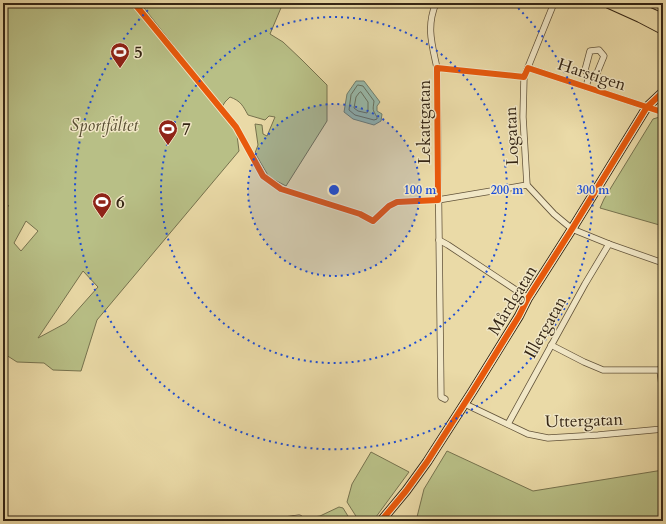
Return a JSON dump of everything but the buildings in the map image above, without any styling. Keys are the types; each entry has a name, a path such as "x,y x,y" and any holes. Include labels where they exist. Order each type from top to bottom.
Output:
{"highway":[{"path":"609,3 663,29"},
{"path":"627,3 663,20"}],"street":[{"name":"Lekattgatan","path":"436,3 432,13 430,35 437,68 441,397 445,399"},
{"name":"Logatan","path":"554,3 524,76 523,117 527,185 554,214 572,229 609,244 663,262"},
{"path":"586,86 590,76 598,73 604,56 599,50 590,51 585,70 590,76"},
{"name":"Harstigen","path":"528,68 647,107"},
{"name":"Mårdgatan","path":"381,521 406,491 427,462 465,404 519,316 528,298 647,107 663,92"},
{"path":"438,200 527,185"},
{"path":"439,240 528,298"},
{"name":"Illergatan","path":"508,424 585,284 609,244"},
{"path":"551,345 603,370 660,370"},
{"path":"663,363 660,370 663,395"},
{"name":"Uttergatan","path":"465,404 528,434 548,438 663,429"},
{"path":"277,521 299,518"}],"green space":[{"name":"Sportfältet","path":"3,3 134,3 236,127 239,151 97,320 81,371 53,370 44,363 17,362 3,353 3,207 9,206 3,200","holes":["26,221 38,231 21,251 14,243","83,271 98,287 66,323 38,338"]},
{"path":"140,3 283,3 270,34 283,42 327,85 327,121 286,186 269,177 255,153 258,145 255,124 262,125 263,134 267,136 275,117 269,116 265,120 248,115 239,102 230,97 222,107"},
{"path":"663,116 663,226 600,208 653,119"},
{"path":"447,451 533,491 663,470 663,521 416,521 424,489"},
{"path":"371,452 409,472 373,521 359,521 347,502 352,484"},
{"path":"339,507 343,508 351,521 289,521 320,516"}],"water":[{"path":"356,81 364,81 380,102 377,106 377,111 382,114 381,121 374,125 353,119 344,112 347,94"}],"cycle path":[{"path":"134,3 236,127 263,176 281,189 360,214 373,221 389,206 397,202 438,200 437,68 524,77 528,68 659,111 663,109"},
{"path":"381,521 406,491 427,462 472,392 519,316 528,298 647,107 663,92"}],"place":[{"name":"5","path":"120,69"},
{"name":"7","path":"168,146"},
{"name":"6","path":"102,219"}]}
